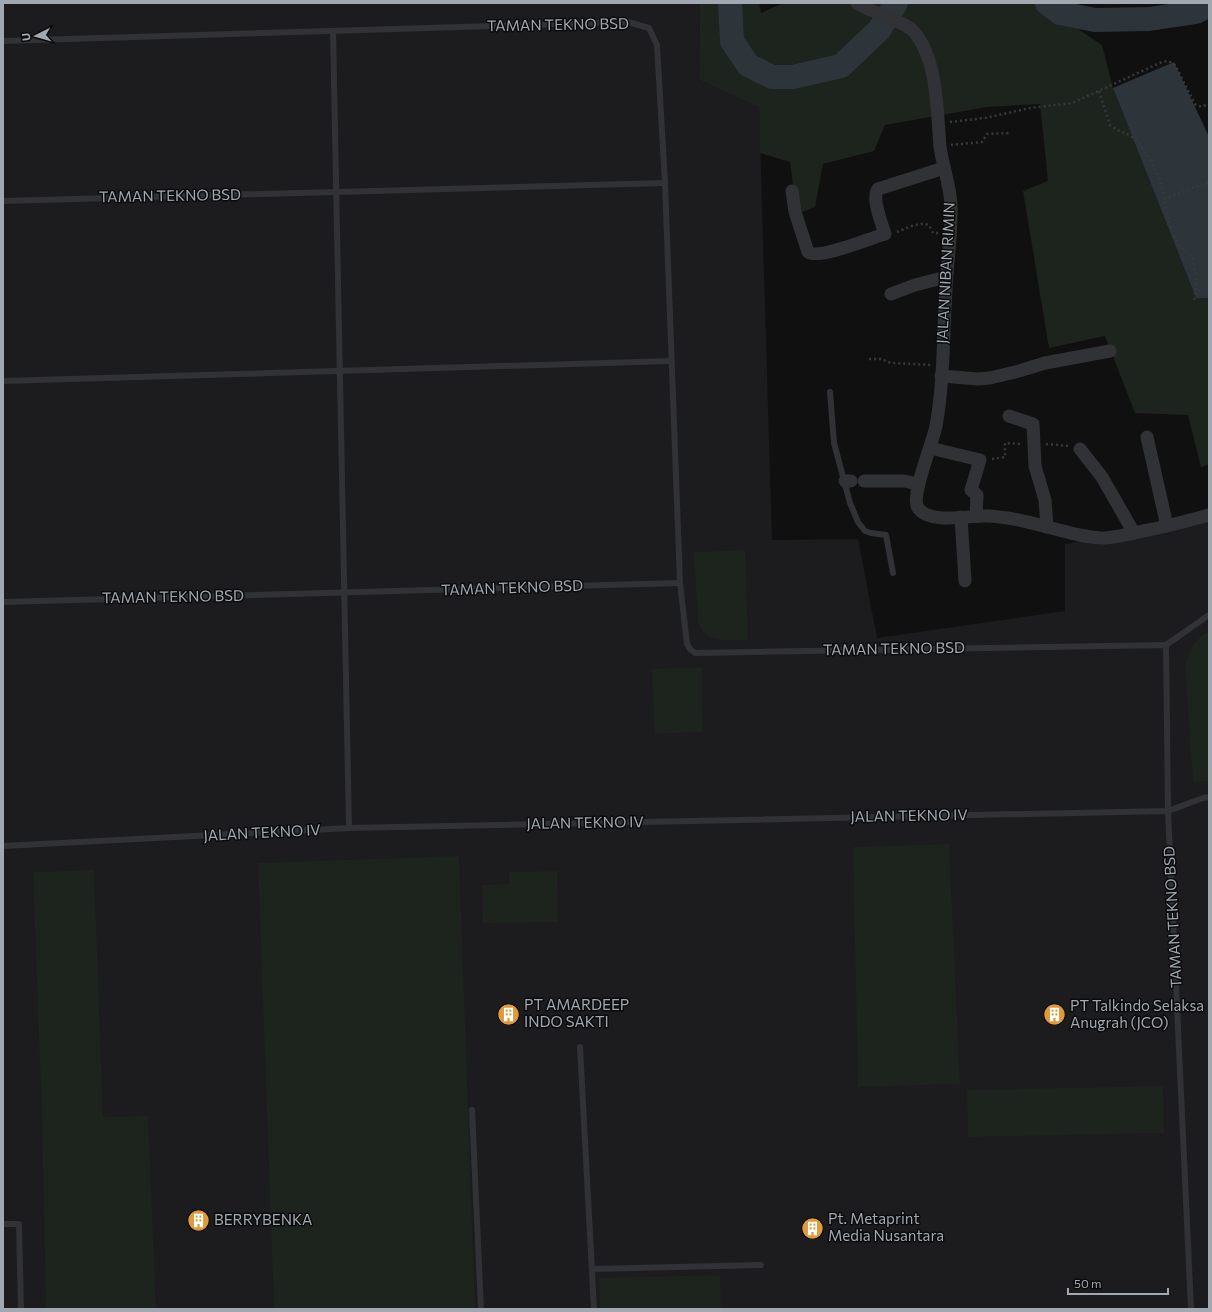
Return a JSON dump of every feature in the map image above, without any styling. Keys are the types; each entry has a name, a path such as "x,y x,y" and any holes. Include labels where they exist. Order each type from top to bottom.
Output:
{"street":[{"name":"JALAN NIBAN RIMIN","path":"857,3 906,26 914,32 920,41 928,59 933,79 939,123 940,146 951,202 940,403 936,427 918,484 916,499 917,506 920,511 933,517 990,516 1007,518 1073,534 1099,538 1134,533 1209,515"},
{"path":"792,190 795,212 808,253 839,250 885,234 877,208 876,190 944,168"},
{"path":"890,294 915,284 946,278"},
{"path":"942,371 978,379 990,378 1019,372 1045,363 1110,352"},
{"path":"1009,416 1033,424 1035,466 1045,500 1047,527"},
{"path":"1146,437 1167,526"},
{"path":"930,448 980,460 972,490 978,495 976,516"},
{"path":"1080,449 1102,477 1134,533"},
{"path":"853,481 904,481 918,484"},
{"path":"961,517 965,581"}],"lane":[{"name":"TAMAN TEKNO BSD","path":"3,41 628,22 649,28 657,45 665,184 680,583 687,644 690,649 695,652 1166,645 1168,810 1191,1309"},
{"path":"333,31 349,828"},
{"name":"TAMAN TEKNO BSD","path":"3,201 665,184"},
{"path":"3,381 671,361"},
{"path":"830,392 834,443 853,481 850,503 858,522 863,529 867,532 886,535 893,573"},
{"name":"TAMAN TEKNO BSD","path":"3,602 680,583"},
{"path":"1166,645 1209,615"},
{"name":"JALAN TEKNO IV","path":"3,846 349,828 1168,810 1209,797"},
{"path":"580,1047 594,1309"},
{"path":"472,1110 481,1309"},
{"path":"3,1224 19,1224 21,1309"},
{"path":"592,1269 762,1265"}],"path":[{"path":"939,123 985,118 1030,108 1072,103 1168,60 1175,65 1195,104 1202,106 1209,104"},
{"path":"1099,91 1110,125 1113,128 1131,135 1146,152 1161,182 1170,222 1178,244 1182,249 1191,254 1196,281 1194,300"},
{"path":"940,146 982,142 987,134 1010,132"},
{"path":"1164,199 1209,182"},
{"path":"885,234 918,224 928,225 934,233 950,234"},
{"path":"869,359 881,359 890,363 942,371"},
{"path":"980,460 1005,457 1005,443 1070,446 1078,447 1080,449"}],"shaded area":[{"path":"3,3 700,3 699,80 759,106 772,540 858,539 877,638 1065,611 1065,544 1209,519 1209,1309 3,1309"},
{"path":"700,3 759,3 761,13 784,3 1039,3 1102,45 1113,88 1196,298 1209,298 1209,464 1201,467 1188,415 1135,413 1105,336 1049,348 1023,191 1048,181 1040,104 987,107 885,125 874,151 823,164 815,207 797,214 790,162 760,153 759,107 699,80"},
{"path":"1174,62 1209,137 1209,298 1196,298 1113,88"},
{"path":"745,550 748,640 718,640 712,638 706,635 698,622 694,552"},
{"path":"1209,631 1209,781 1193,782 1185,665 1193,645"},
{"path":"702,667 703,732 655,734 652,669"},
{"path":"949,844 960,1084 858,1087 853,847"},
{"path":"459,856 475,1309 274,1309 258,863"},
{"path":"94,870 103,1117 148,1116 156,1309 46,1309 42,1119 33,872"},
{"path":"557,871 558,922 483,923 482,885 509,884 509,872"},
{"path":"1163,1086 1164,1133 968,1137 967,1090"},
{"path":"720,1275 721,1309 600,1309 599,1278"}],"waterway":[{"path":"730,3 732,41 748,65 772,77 793,77 841,66 879,30 896,3"},
{"path":"1047,3 1060,13 1095,20 1149,19 1196,12 1209,5"}],"place":[{"name":"PT AMARDEEP INDO SAKTI","path":"508,1014"},
{"name":"PT Talkindo Selaksa Anugrah (JCO)","path":"1054,1015"},
{"name":"BERRYBENKA","path":"199,1220"},
{"name":"Pt. Metaprint Media Nusantara","path":"813,1228"}]}
